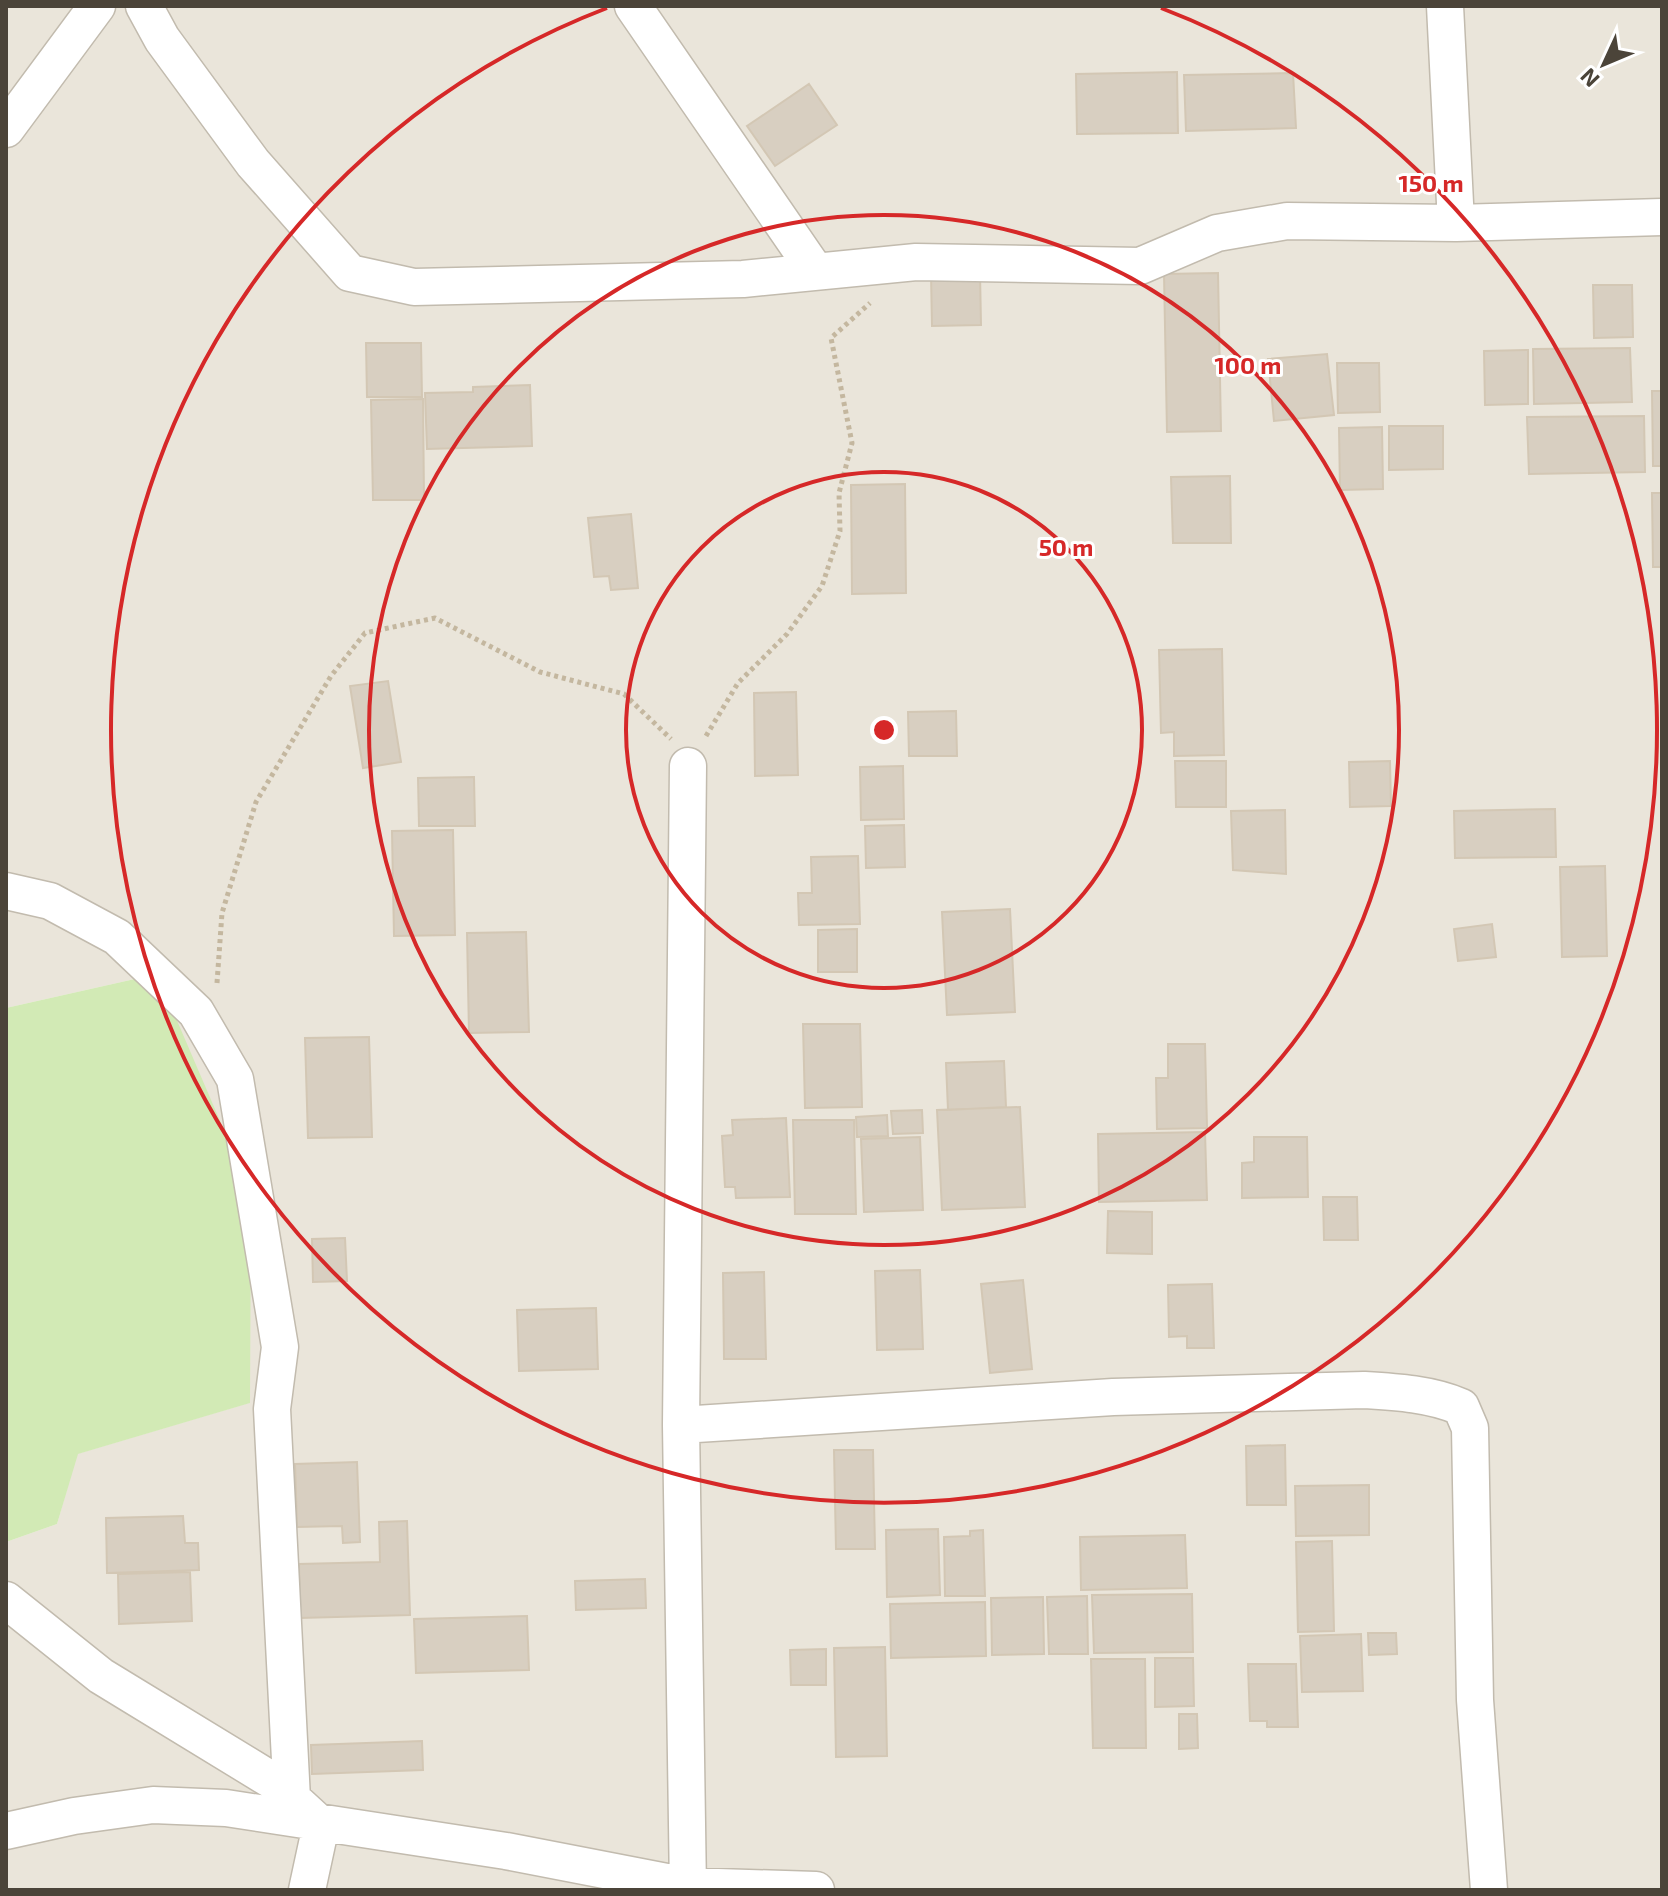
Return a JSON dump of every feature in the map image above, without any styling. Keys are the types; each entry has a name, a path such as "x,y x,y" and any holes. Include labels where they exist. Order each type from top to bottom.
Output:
{"street":[{"path":"6,129 97,6"},
{"path":"144,6 162,39 253,163 350,273 414,287 743,279 916,262 1140,266 1217,233 1287,221 1456,223 1662,217"},
{"path":"633,6 816,272"},
{"path":"1445,6 1456,223"},
{"path":"687,1888 681,1425 688,766"},
{"path":"6,891 50,901 117,937 196,1012 235,1079 280,1347 272,1409 292,1799"},
{"path":"681,1425 1113,1397 1364,1390 1446,1400 1461,1407 1470,1428 1475,1700 1489,1890"},
{"path":"6,1600 101,1676 273,1781 321,1825"},
{"path":"6,1831 74,1816 153,1805 226,1808 506,1851 687,1888 816,1890"},
{"path":"307,1890 321,1825"}],"path":[{"path":"217,985 222,913 256,802 331,676 365,633 435,618 540,672 624,694 668,734 688,766 738,683 787,634 822,586 840,531 839,493 852,443 831,338 873,300"}],"shaded area":[{"path":"6,6 1662,6 1662,1890 6,1890 6,1542 57,1524 77,1454 249,1403 157,974 6,1008"}],"green space":[{"path":"157,974 251,1193 250,1403 78,1454 57,1524 6,1542 6,1008"}],"building":[{"path":"1177,72 1178,133 1077,134 1076,74"},
{"path":"1293,73 1296,128 1186,131 1184,75"},
{"path":"809,84 837,125 775,166 747,126"},
{"path":"980,273 981,325 932,326 931,274"},
{"path":"1218,273 1221,431 1167,432 1164,274"},
{"path":"1593,285 1632,285 1633,337 1594,338"},
{"path":"366,343 421,343 422,397 367,397"},
{"path":"1630,348 1632,402 1534,404 1533,349"},
{"path":"1528,350 1528,404 1485,405 1484,351"},
{"path":"1327,354 1334,415 1274,421 1268,359"},
{"path":"1337,363 1379,363 1380,412 1338,413"},
{"path":"530,385 532,446 427,449 425,393 473,392 473,387"},
{"path":"1652,391 1662,391 1662,466 1653,466"},
{"path":"423,399 424,500 373,500 371,400"},
{"path":"1644,416 1645,472 1529,474 1527,417"},
{"path":"1389,426 1443,426 1443,469 1389,470"},
{"path":"1382,427 1383,489 1340,490 1339,428"},
{"path":"1230,476 1231,543 1173,543 1171,477"},
{"path":"905,484 906,593 852,594 851,485"},
{"path":"1652,493 1662,493 1662,567 1653,567"},
{"path":"631,514 638,588 611,590 609,576 594,577 588,518"},
{"path":"1222,649 1224,755 1174,756 1174,732 1161,733 1159,650"},
{"path":"388,681 401,762 363,768 350,686"},
{"path":"796,692 798,775 755,776 754,693"},
{"path":"956,711 957,756 909,756 908,712"},
{"path":"1175,761 1226,761 1226,807 1176,807"},
{"path":"1390,761 1391,806 1350,807 1349,762"},
{"path":"903,766 904,819 861,820 860,767"},
{"path":"474,777 475,826 419,826 418,778"},
{"path":"1555,809 1556,857 1455,858 1454,811"},
{"path":"1285,810 1286,874 1233,870 1231,811"},
{"path":"904,825 905,867 866,868 865,826"},
{"path":"453,830 455,935 394,936 392,831"},
{"path":"858,856 860,924 799,925 798,893 812,893 811,857"},
{"path":"1605,866 1607,956 1562,957 1560,867"},
{"path":"1010,909 1015,1012 947,1015 942,912"},
{"path":"1492,924 1496,957 1458,961 1454,929"},
{"path":"857,929 857,972 818,972 818,930"},
{"path":"526,932 529,1032 469,1033 467,933"},
{"path":"803,1024 860,1024 862,1107 805,1108"},
{"path":"369,1037 372,1137 308,1138 305,1038"},
{"path":"1168,1044 1205,1044 1207,1128 1157,1129 1156,1078 1168,1078"},
{"path":"1004,1061 1006,1107 948,1110 946,1063"},
{"path":"1020,1107 1025,1207 942,1210 937,1110"},
{"path":"922,1110 923,1133 893,1134 891,1111"},
{"path":"887,1115 888,1136 857,1137 856,1117"},
{"path":"786,1118 790,1197 736,1198 735,1187 725,1187 722,1136 733,1135 732,1120"},
{"path":"793,1120 854,1120 856,1214 795,1214"},
{"path":"1205,1132 1207,1200 1099,1202 1098,1134"},
{"path":"920,1137 923,1210 864,1212 861,1139"},
{"path":"1254,1137 1307,1137 1308,1197 1242,1198 1242,1163 1254,1162"},
{"path":"1323,1197 1357,1197 1358,1240 1324,1240"},
{"path":"1108,1211 1152,1212 1152,1254 1107,1253"},
{"path":"345,1238 347,1281 313,1282 312,1239"},
{"path":"920,1270 923,1349 877,1350 875,1271"},
{"path":"764,1272 766,1359 724,1359 723,1273"},
{"path":"1023,1280 1032,1369 990,1373 981,1284"},
{"path":"1212,1284 1214,1348 1187,1348 1187,1336 1169,1337 1168,1285"},
{"path":"596,1308 598,1369 519,1371 517,1310"},
{"path":"1285,1445 1286,1505 1247,1505 1246,1446"},
{"path":"834,1450 873,1450 875,1549 836,1549"},
{"path":"357,1462 360,1542 343,1543 342,1526 297,1527 295,1464"},
{"path":"1369,1485 1369,1535 1296,1536 1295,1486"},
{"path":"183,1516 185,1543 198,1543 199,1570 107,1573 106,1518"},
{"path":"407,1521 410,1615 300,1618 299,1564 380,1562 379,1522"},
{"path":"938,1529 940,1595 887,1597 886,1530"},
{"path":"983,1530 985,1596 945,1596 944,1537 970,1536 970,1531"},
{"path":"1185,1535 1187,1588 1081,1590 1080,1537"},
{"path":"1332,1541 1334,1631 1298,1632 1296,1542"},
{"path":"190,1572 192,1621 119,1624 118,1574"},
{"path":"645,1579 646,1608 576,1610 575,1581"},
{"path":"1192,1594 1193,1652 1094,1653 1092,1595"},
{"path":"1087,1596 1088,1654 1049,1654 1047,1597"},
{"path":"1043,1597 1044,1654 992,1655 991,1598"},
{"path":"985,1602 986,1656 891,1658 890,1604"},
{"path":"527,1616 529,1670 416,1673 414,1619"},
{"path":"1368,1633 1396,1633 1397,1654 1369,1655"},
{"path":"1361,1634 1363,1691 1302,1692 1300,1636"},
{"path":"885,1647 887,1756 836,1757 834,1648"},
{"path":"826,1649 826,1685 791,1685 790,1650"},
{"path":"1155,1658 1193,1658 1194,1706 1155,1707"},
{"path":"1091,1659 1145,1659 1146,1748 1093,1748"},
{"path":"1248,1664 1296,1664 1298,1727 1267,1727 1267,1721 1250,1721"},
{"path":"1179,1714 1197,1714 1198,1748 1179,1749"},
{"path":"422,1741 423,1770 312,1774 311,1745"}]}
